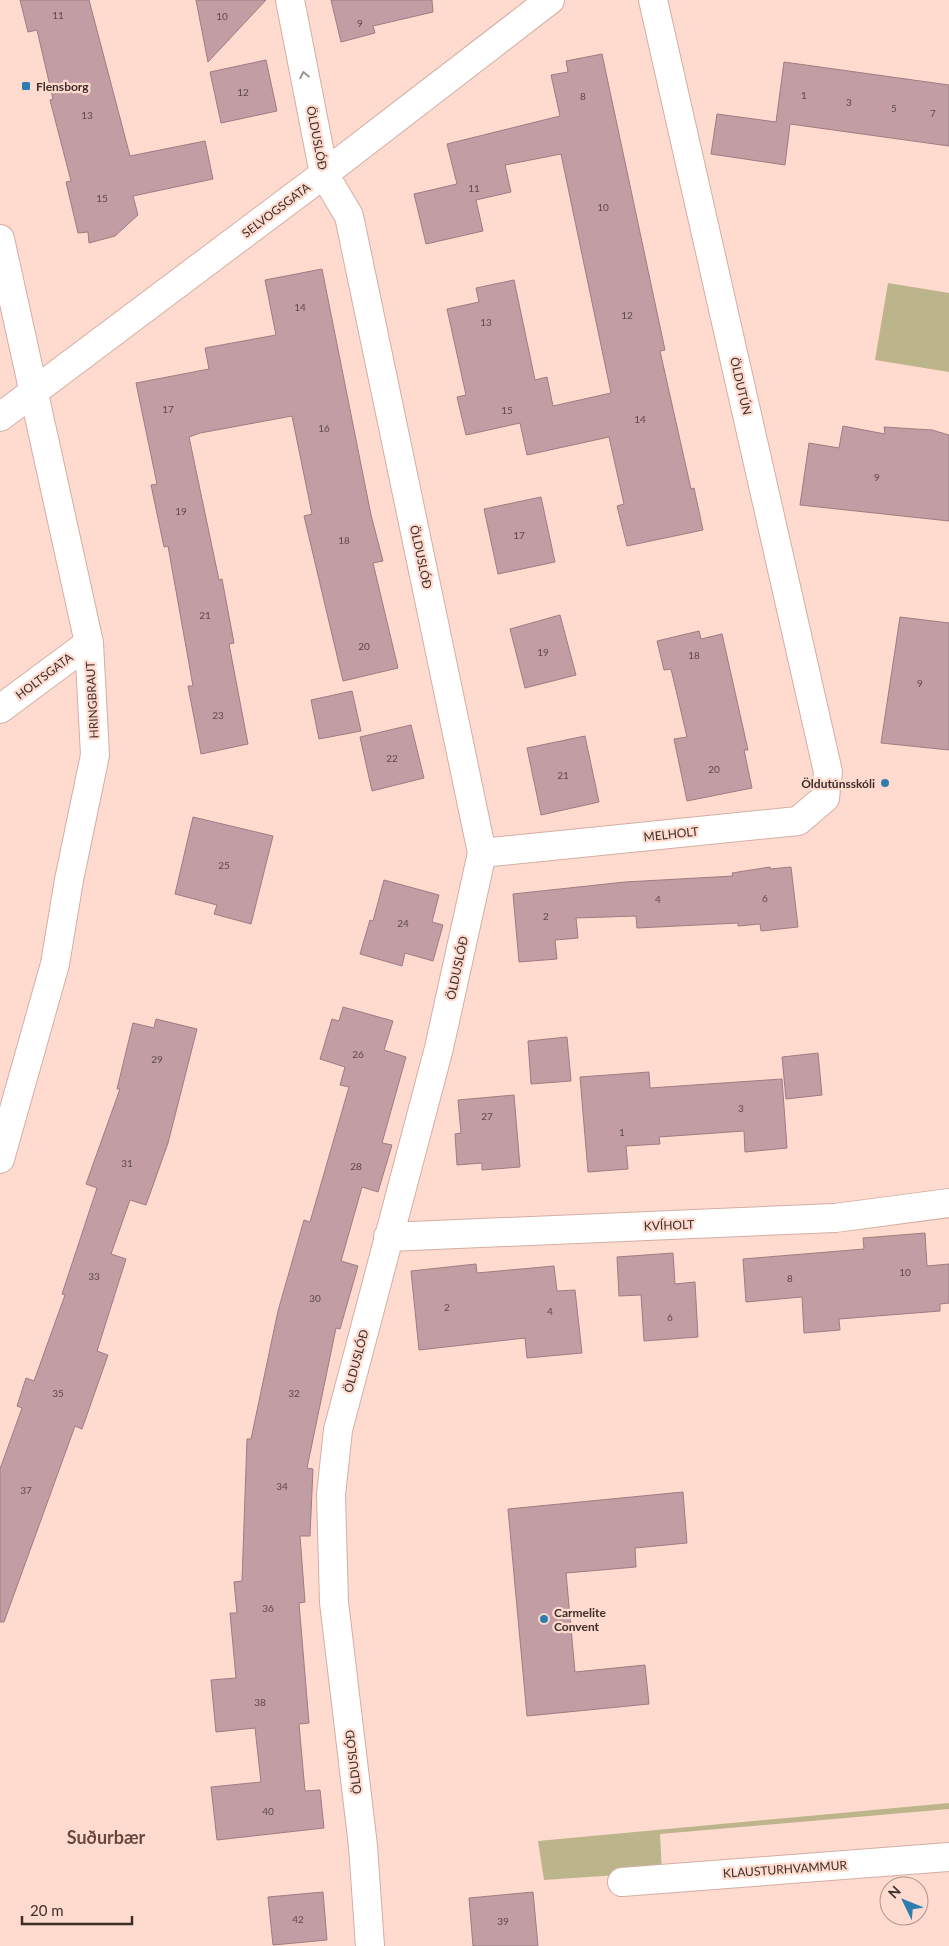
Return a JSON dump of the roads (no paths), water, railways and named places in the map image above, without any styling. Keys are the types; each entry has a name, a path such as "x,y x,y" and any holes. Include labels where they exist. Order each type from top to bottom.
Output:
{"street":[{"name":"ÖLDUSLÓÐ","path":"290,0 324,174 349,216 482,853 439,1048 338,1430 331,1495 334,1602 363,1846 370,1946"},
{"name":"SELVOGSGATA","path":"0,417 324,174 550,0"},
{"name":"ÖLDUTÚN","path":"653,0 828,772"},
{"name":"HRINGBRAUT","path":"0,239 89,643 96,755 69,880 55,964 0,1159"},
{"name":"HOLTSGATA","path":"0,710 89,643"},
{"name":"MELHOLT","path":"482,853 798,821 825,798 828,772"},
{"name":"KVÍHOLT","path":"388,1237 835,1218 949,1203"},
{"name":"KLAUSTURHVAMMUR","path":"622,1882 949,1857"}],"place":[{"name":"Flensborg","path":"26,86"},
{"name":"Öldutúnsskóli","path":"885,783"},
{"name":"Carmelite Convent","path":"544,1619"}],"district":[{"name":"Suðurbær","path":"106,1837"}]}
